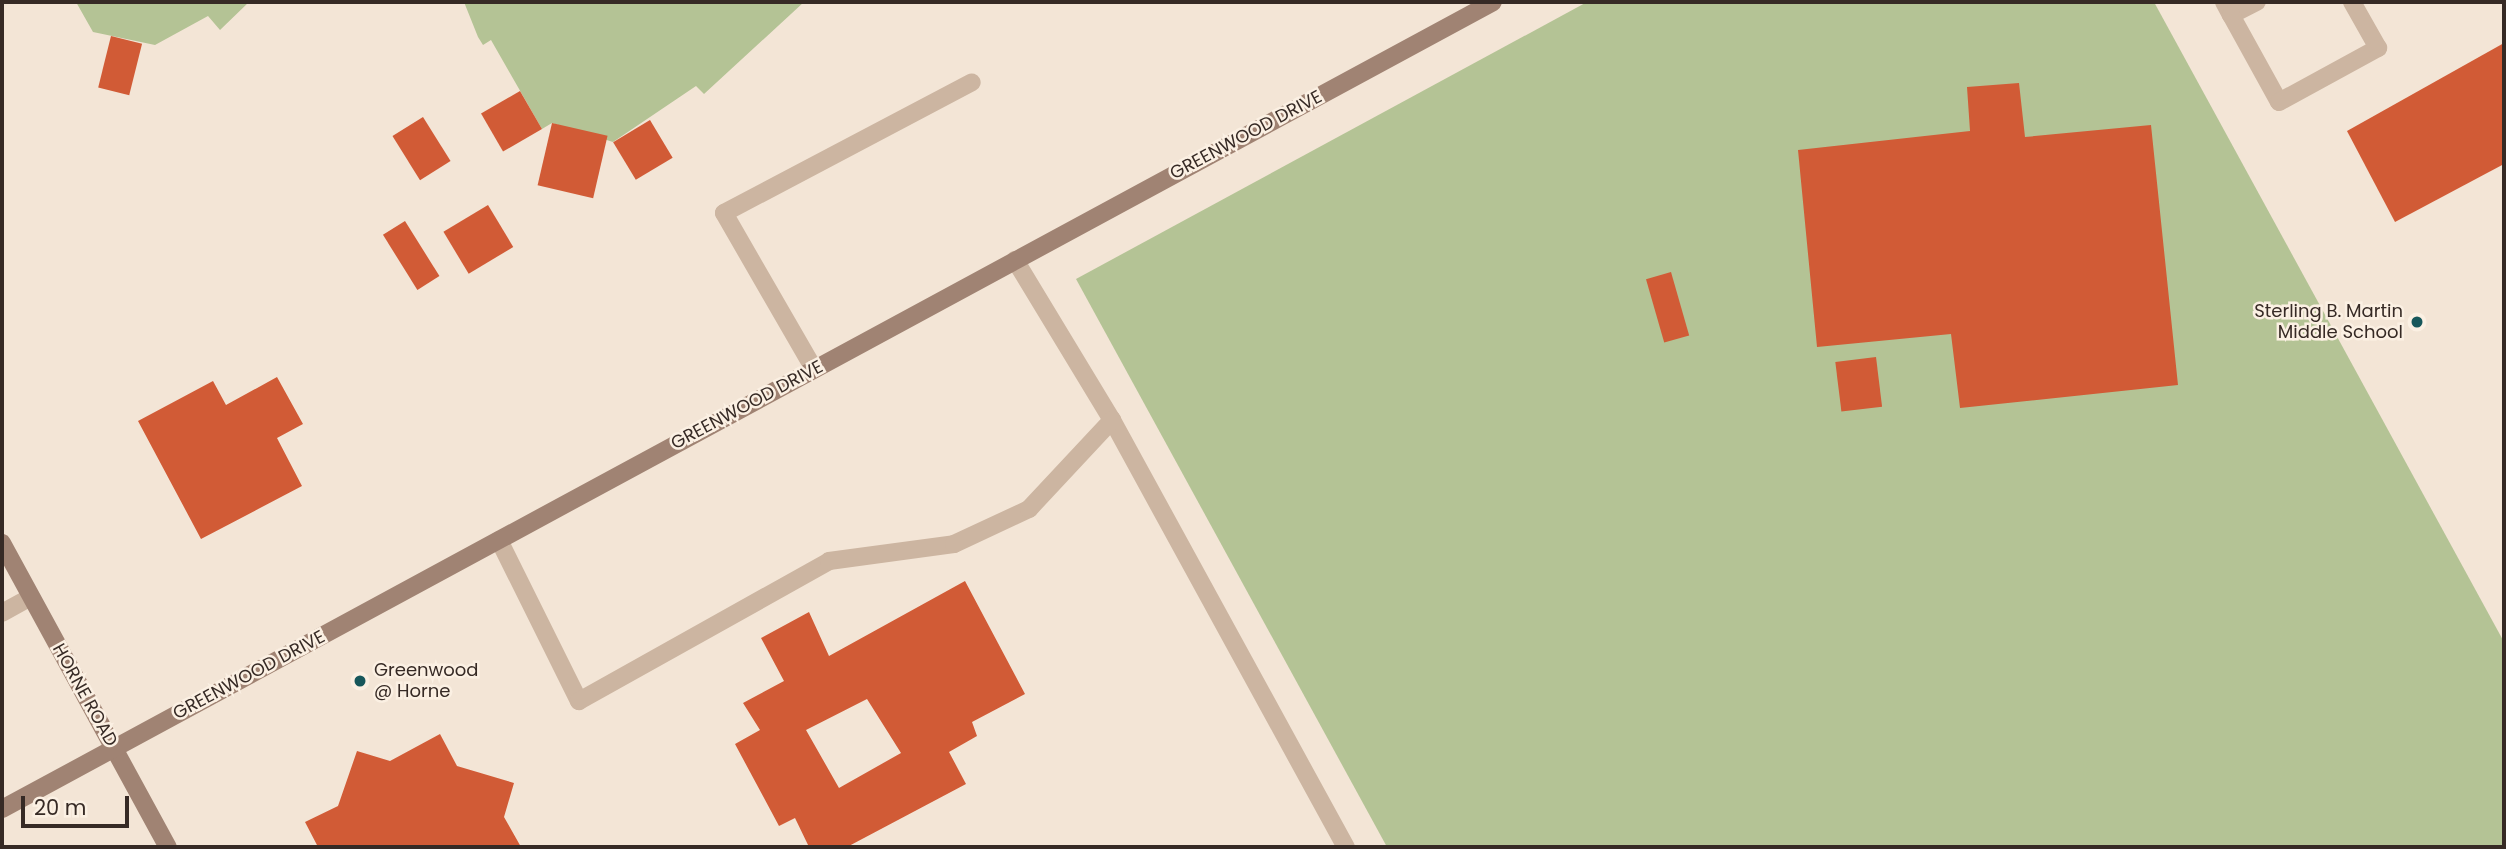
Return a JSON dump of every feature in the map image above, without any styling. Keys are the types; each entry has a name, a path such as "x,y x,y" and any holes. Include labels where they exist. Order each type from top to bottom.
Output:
{"main road":[{"name":"GREENWOOD DRIVE","path":"2,809 1493,2"},
{"name":"HORNE ROAD","path":"2,543 168,847"}],"lane":[{"path":"2257,2 2227,8 2278,102 2378,48 2352,2"},
{"path":"814,369 724,213 972,82"},
{"path":"1015,260 1112,420 1346,847"},
{"path":"499,540 579,701 829,561 954,544 1029,509 1112,420"},
{"path":"2,613 31,597"}],"green space":[{"path":"76,2 249,2 220,30 208,16 155,45 93,32"},
{"path":"464,2 804,2 704,94 696,86 613,142 552,123 542,129 491,40 483,45 478,37"},
{"path":"1587,2 2154,2 2504,642 2504,847 1387,847 1076,279"}],"building":[{"path":"111,36 142,44 129,95 98,87"},
{"path":"2504,43 2504,164 2395,222 2347,131"},
{"path":"2019,83 2025,137 2151,125 2178,385 1960,408 1951,334 1817,347 1798,150 1970,131 1967,87"},
{"path":"520,91 542,129 503,152 481,114"},
{"path":"423,117 451,161 420,180 392,136"},
{"path":"650,120 673,158 636,180 613,142"},
{"path":"552,123 608,136 593,198 538,185"},
{"path":"488,205 513,247 469,274 443,232"},
{"path":"405,221 439,276 417,290 383,235"},
{"path":"1671,272 1689,335 1664,343 1646,279"},
{"path":"1876,357 1882,407 1841,412 1835,362"},
{"path":"277,377 303,424 277,438 302,486 201,539 138,421 213,381 226,405"},
{"path":"965,581 1025,694 972,722 977,736 949,752 966,784 847,847 809,847 795,818 779,826 735,744 760,730 743,703 784,681 761,638 809,612 829,656","holes":["867,699 901,753 839,788 806,730"]},
{"path":"440,734 457,766 514,783 504,817 521,847 318,847 305,822 338,806 357,751 390,761"}],"place":[{"name":"Sterling B. Martin Middle School","path":"2417,322"},
{"name":"Greenwood @ Horne","path":"360,681"}]}
